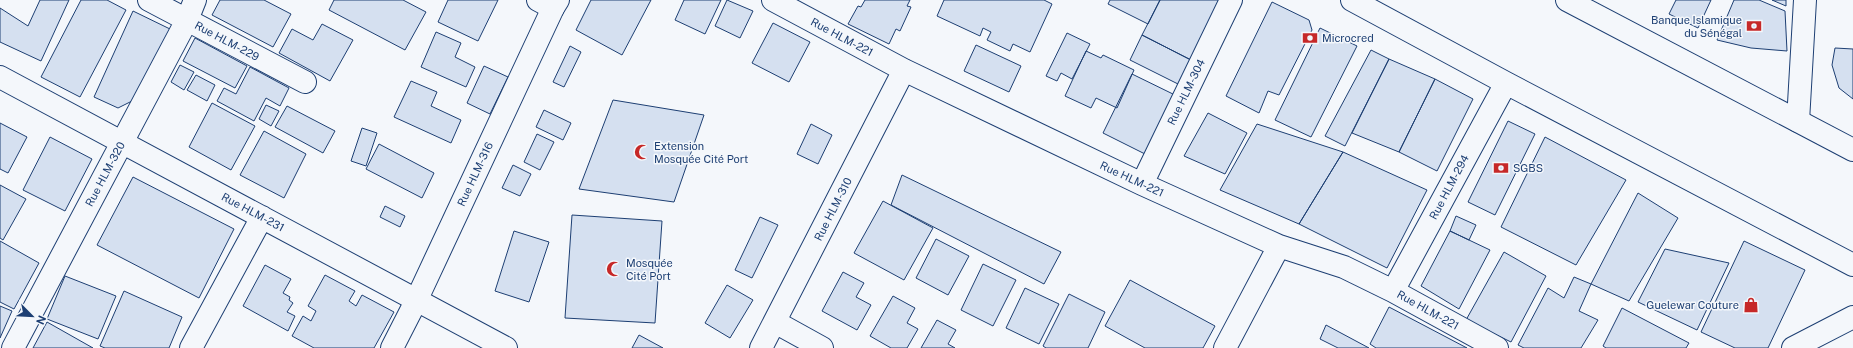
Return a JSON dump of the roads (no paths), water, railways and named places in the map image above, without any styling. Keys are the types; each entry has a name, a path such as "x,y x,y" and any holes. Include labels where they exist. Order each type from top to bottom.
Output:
{"street":[{"name":"Rue HLM-229","path":"149,0 305,82"},
{"name":"Rue HLM-320","path":"13,348 186,20 195,0"},
{"name":"Rue HLM-221","path":"772,0 904,70 1142,184 1279,246 1344,267 1393,291 1497,348"},
{"name":"Rue HLM-304","path":"1142,184 1231,0"},
{"path":"1352,0 1506,83 1853,265"},
{"path":"1567,0 1853,150"},
{"path":"1798,121 1805,0"},
{"name":"Rue HLM-316","path":"392,348 416,301 550,2"},
{"name":"Rue HLM-310","path":"761,348 904,70"},
{"name":"Rue HLM-231","path":"0,77 506,348"},
{"name":"Rue HLM-294","path":"1393,291 1506,83"},
{"path":"191,348 262,217"},
{"path":"1225,348 1279,246"},
{"path":"1794,348 1853,316"},
{"path":"775,322 822,348"}],"place":[{"name":"Banque Islamique du Sénégal","path":"1754,26"},
{"name":"Microcred","path":"1310,38"},
{"name":"Extension Mosquée Cité Port","path":"642,152"},
{"name":"SGBS","path":"1501,168"},
{"name":"Mosquée Cité Port","path":"614,269"},
{"name":"Guelewar Couture","path":"1751,305"}]}
